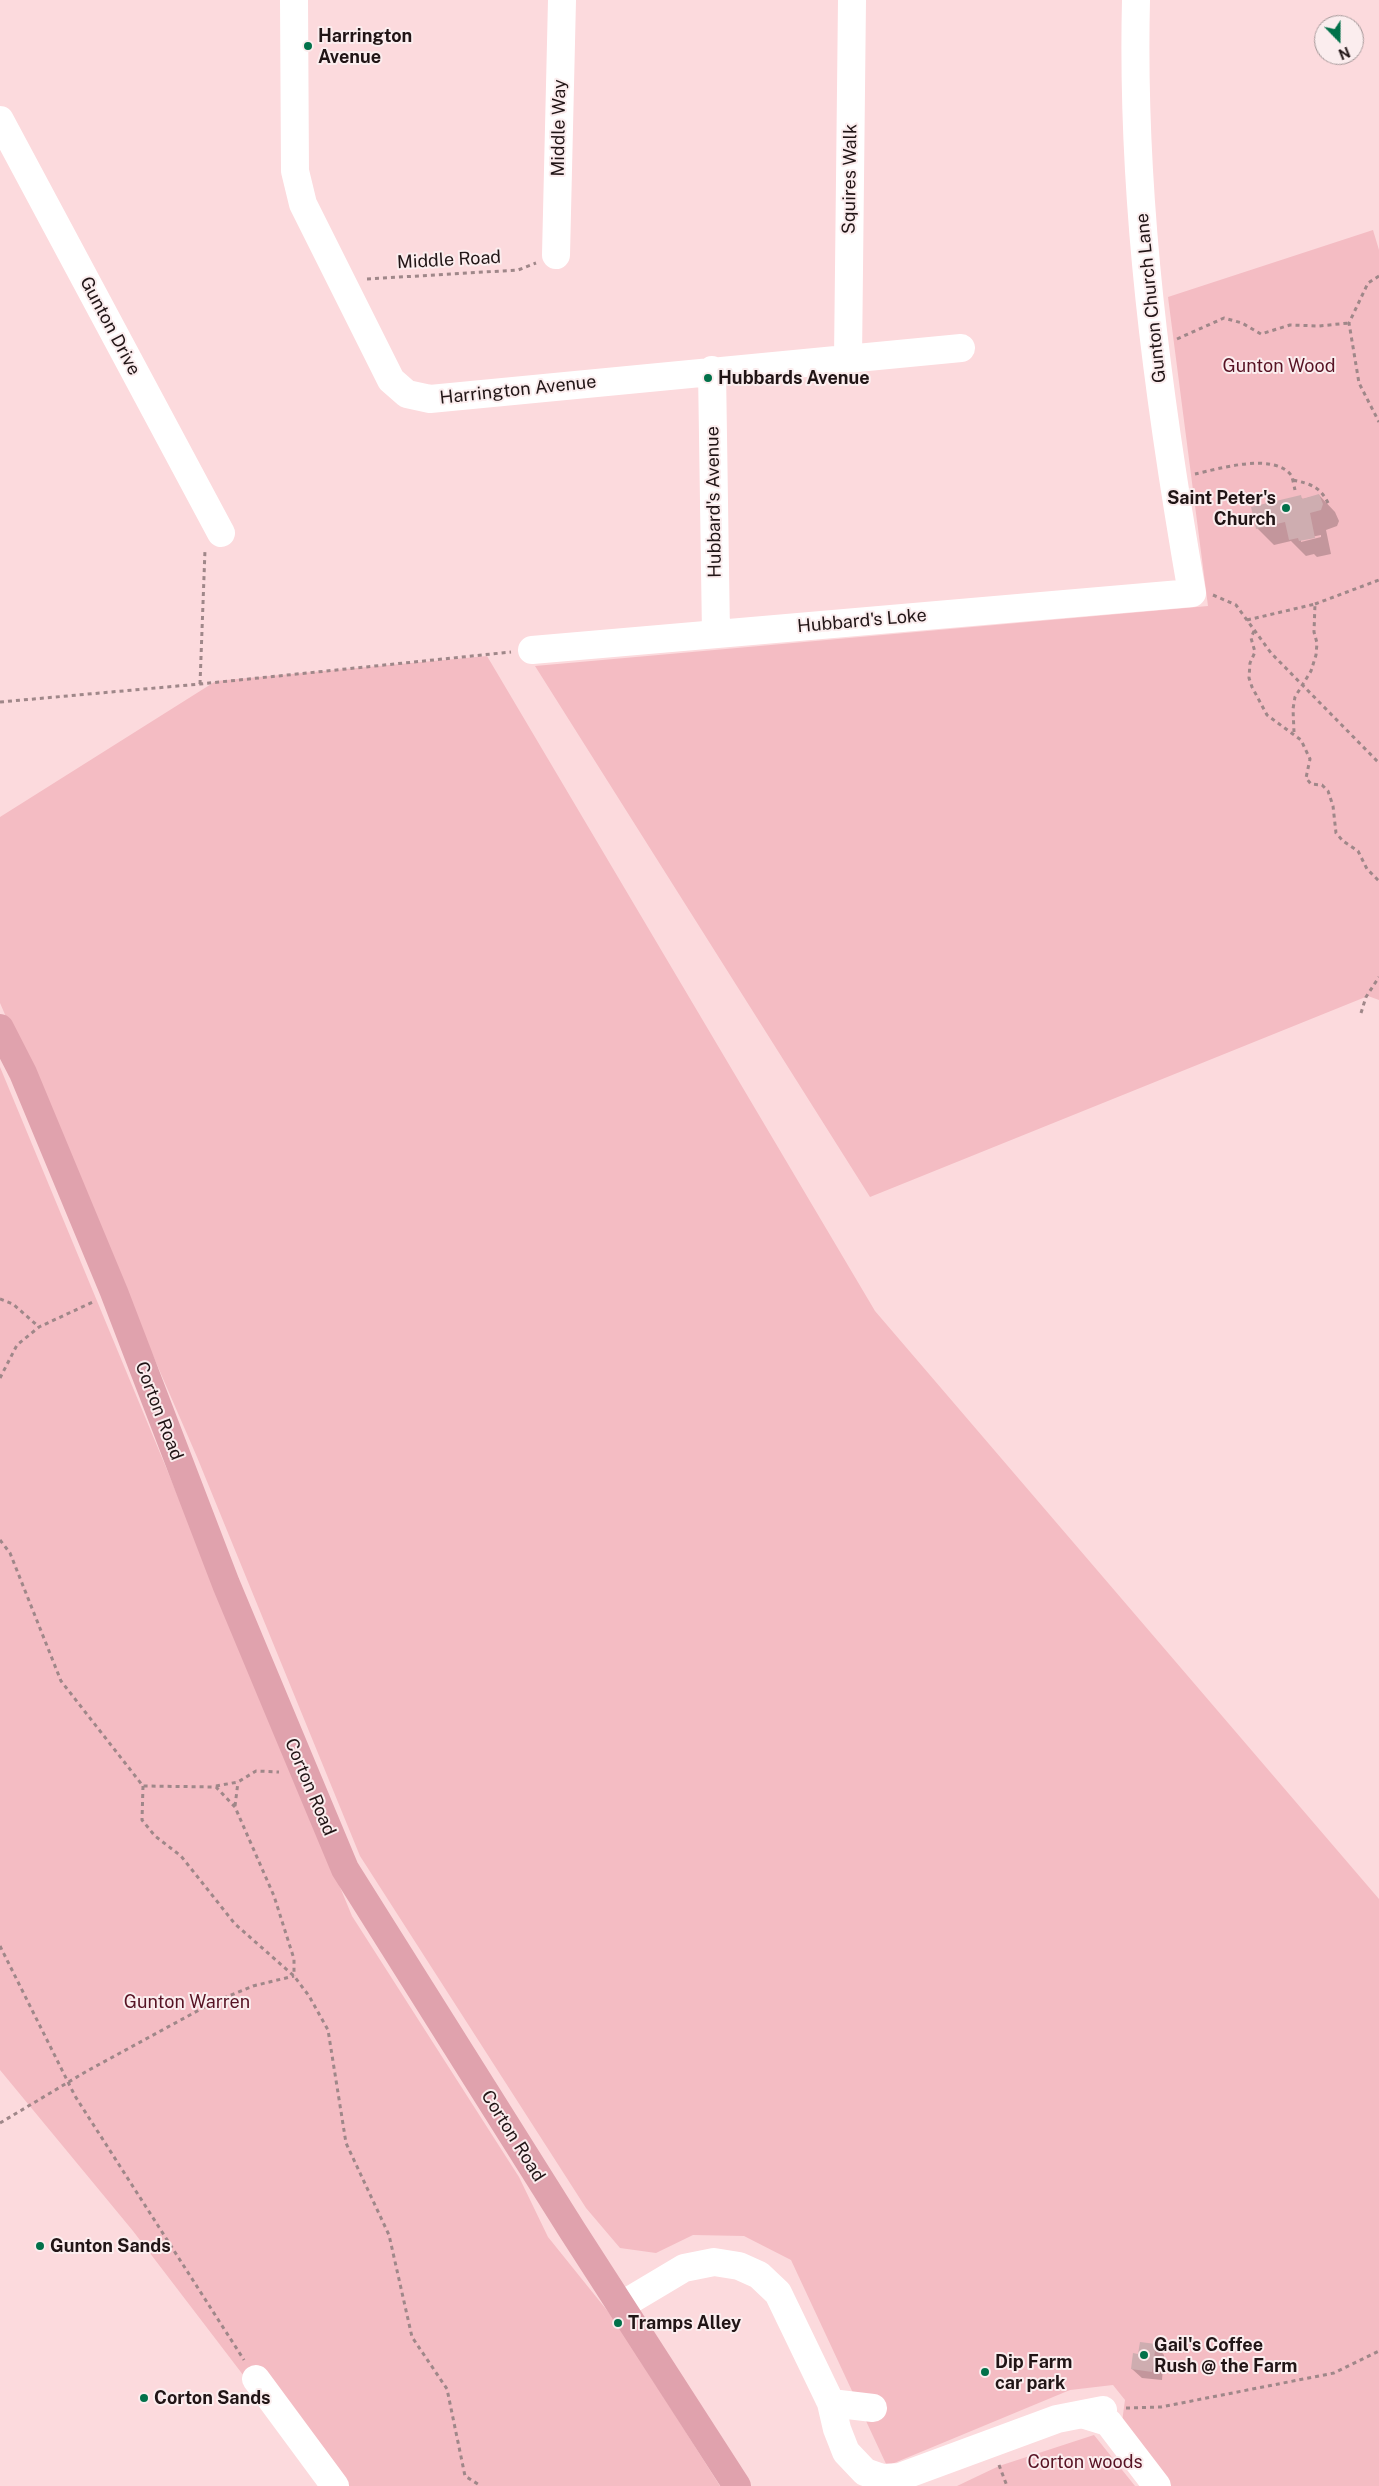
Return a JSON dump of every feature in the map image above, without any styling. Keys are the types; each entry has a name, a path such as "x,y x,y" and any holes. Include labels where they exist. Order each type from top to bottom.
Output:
{"main road":[{"name":"Corton Road","path":"0,1028 23,1073 114,1292 226,1584 345,1869 572,2230 737,2486"}],"street":[{"name":"Harrington Avenue","path":"294,0 295,171 303,204 391,380 407,394 430,399 712,370 961,348"},
{"name":"Middle Way","path":"556,255 562,0"},
{"name":"Squires Walk","path":"848,359 852,0"},
{"name":"Gunton Church Lane","path":"1136,0 1135,51 1143,237 1172,480 1199,593"},
{"name":"Gunton Drive","path":"0,120 221,533"},
{"name":"Hubbard's Avenue","path":"712,370 716,634"},
{"name":"Hubbard's Loke","path":"532,650 1199,593"},
{"path":"622,2305 684,2268 714,2262 739,2266 759,2275 778,2293 831,2403 837,2429 846,2452 865,2472 882,2478 900,2477 1057,2419 1093,2412 1108,2422 1157,2486"},
{"path":"256,2379 335,2486"},
{"path":"831,2403 873,2408"}],"path":[{"name":"Middle Road","path":"341,280 518,270 556,255"},
{"path":"1379,276 1368,284 1349,323 1359,383 1379,422"},
{"path":"1168,342 1224,318 1242,323 1261,334 1290,324 1319,326 1349,323"},
{"path":"1187,476 1229,466 1258,464 1279,466 1291,475 1295,490"},
{"path":"1292,480 1315,486 1324,494 1329,505"},
{"path":"200,684 204,551 221,533"},
{"path":"1247,620 1315,604 1379,580"},
{"path":"1199,593 1236,605 1271,652 1379,764"},
{"path":"1294,733 1293,709 1295,696 1311,671 1316,655 1317,642 1314,632 1315,604"},
{"path":"1254,631 1251,638 1255,652 1250,663 1249,678 1252,687 1267,715 1301,740 1310,759 1306,778 1311,784 1322,785 1328,791 1333,806 1336,833 1343,841 1358,851 1367,869 1379,881"},
{"path":"0,702 200,684 532,650"},
{"path":"1362,1013 1366,997 1379,977"},
{"path":"0,1378 18,1346 39,1327 114,1292"},
{"path":"0,1299 13,1304 39,1327"},
{"path":"0,1540 10,1553 61,1682 143,1786 142,1820 155,1836 181,1856 234,1924 294,1976 328,2030 346,2143 389,2235 412,2337 446,2389 465,2476 481,2486"},
{"path":"143,1786 216,1786 238,1782 256,1771 278,1772 302,1764"},
{"path":"235,1807 238,1782"},
{"path":"216,1786 235,1807 274,1896 294,1959 294,1976"},
{"path":"0,1946 75,2096 256,2379"},
{"path":"0,2123 68,2082 212,2003 253,1986 294,1976"},
{"path":"1093,2412 1161,2406 1334,2373 1379,2351"}],"green space":[{"name":"Gunton Wood","path":"1373,230 1379,250 1379,1000 1368,996 870,1197 535,666 1208,606 1168,297"},
{"path":"487,656 875,1311 1379,1899 1379,2486 1164,2486 1122,2422 1125,2400 1113,2385 1070,2390 887,2466 791,2260 744,2236 693,2235 656,2253 620,2248 586,2208 360,1856 197,1457 0,1003 0,817 216,681"},
{"name":"Gunton Warren","path":"0,1067 352,1916 519,2177 548,2237 614,2319 720,2486 328,2486 133,2231 0,2070"},
{"name":"Corton woods","path":"1094,2435 1135,2486 957,2486 999,2466"}],"building":[{"name":"Saint Peter's Church","path":"1319,494 1323,504 1321,510 1310,513 1315,538 1299,541 1298,538 1289,540 1285,522 1256,529 1251,507 1301,495 1302,499"},
{"name":"Gail's Coffee Rush @ the Farm","path":"1140,2342 1156,2344 1152,2372 1131,2369 1133,2353 1138,2354"}],"place":[{"name":"Harrington Avenue","path":"308,46"},
{"name":"Hubbards Avenue","path":"708,378"},
{"name":"Saint Peter's Church","path":"1286,508"},
{"name":"Gunton Sands","path":"40,2246"},
{"name":"Tramps Alley","path":"618,2323"},
{"name":"Gail's Coffee Rush @ the Farm","path":"1144,2355"},
{"name":"Dip Farm car park","path":"985,2372"},
{"name":"Corton Sands","path":"144,2398"}]}
